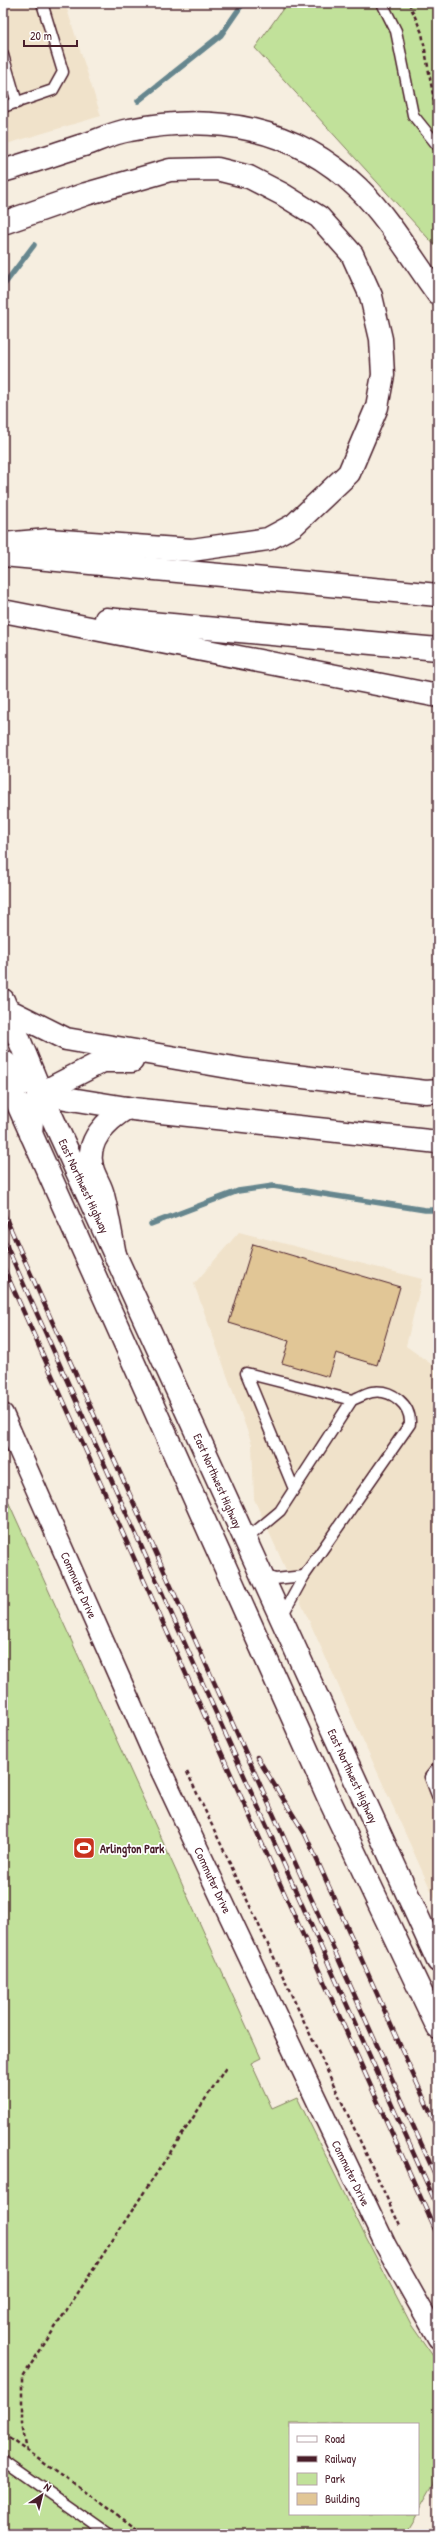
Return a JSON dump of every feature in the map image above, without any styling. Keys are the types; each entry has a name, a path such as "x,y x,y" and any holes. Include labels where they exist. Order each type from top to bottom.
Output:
{"main road":[{"path":"3,171 129,130 176,123 253,128 296,143 332,164 359,189 384,218 438,294"},
{"path":"3,223 86,194 170,170 217,169 249,177 282,194 320,217 352,254 371,296 381,339 383,375 377,407 349,473 294,525 268,539 192,550 48,540 3,544"},
{"path":"3,555 438,594"},
{"path":"3,610 438,649"},
{"path":"3,610 438,696"},
{"path":"6,1005 66,1039 203,1064 411,1090 438,1091"},
{"name":"East Northwest Highway","path":"6,1005 41,1093 438,1961"},
{"path":"3,1061 41,1093 127,1108 438,1142"},
{"path":"31,1134 33,1107 41,1093 103,1061 203,1064"},
{"path":"3,1071 330,1801 438,2028"},
{"path":"115,1255 103,1194 91,1166 92,1147 101,1129 111,1118 127,1108"},
{"path":"212,1537 244,1537"}],"street":[{"name":"Commuter Drive","path":"3,1414 155,1758 292,2050 386,2246 438,2338"}],"lane":[{"path":"3,107 53,90 63,72 42,3"},
{"path":"382,3 396,31 413,115 438,146"},
{"path":"3,55 17,103"},
{"path":"294,1490 246,1373 352,1400"},
{"path":"244,1537 256,1531 280,1512 352,1400 372,1392 390,1394 404,1404 410,1415 410,1424 304,1576 281,1618"},
{"path":"261,1574 275,1579 304,1576"},
{"path":"438,1767 430,1777 438,1798"},
{"path":"3,2460 108,2534"}],"path":[{"path":"409,3 422,33 435,106 438,110"},
{"path":"187,1772 400,2226"},
{"path":"27,2452 22,2423 22,2378 227,2066"},
{"path":"3,2434 144,2534"}],"shaded area":[{"path":"3,3 65,3 101,116 3,145"},
{"path":"239,1232 422,1279 406,1346 438,1369 438,1906 254,1499 252,1444 194,1284"}],"green space":[{"path":"287,3 438,3 438,249 255,48"},
{"name":"Arlington Park","path":"3,1490 261,2058 251,2063 272,2108 297,2097 366,2238 412,2326 438,2363 438,2476 419,2509 419,2423 289,2423 289,2515 416,2515 405,2534 3,2534"}],"building":[{"path":"253,1244 400,1287 377,1365 336,1353 329,1377 282,1363 289,1341 229,1323"}],"waterway":[{"path":"138,101 221,35 241,6 246,3"},
{"path":"3,286 34,245"},
{"path":"151,1224 238,1191 273,1186 425,1210 438,1210"}],"railway":[{"path":"3,1212 438,2181"},
{"path":"3,1238 438,2208"},
{"path":"3,1266 438,2236"},
{"path":"257,1757 305,1834 438,2130"}],"place":[{"name":"Arlington Park","path":"84,1848"}]}
